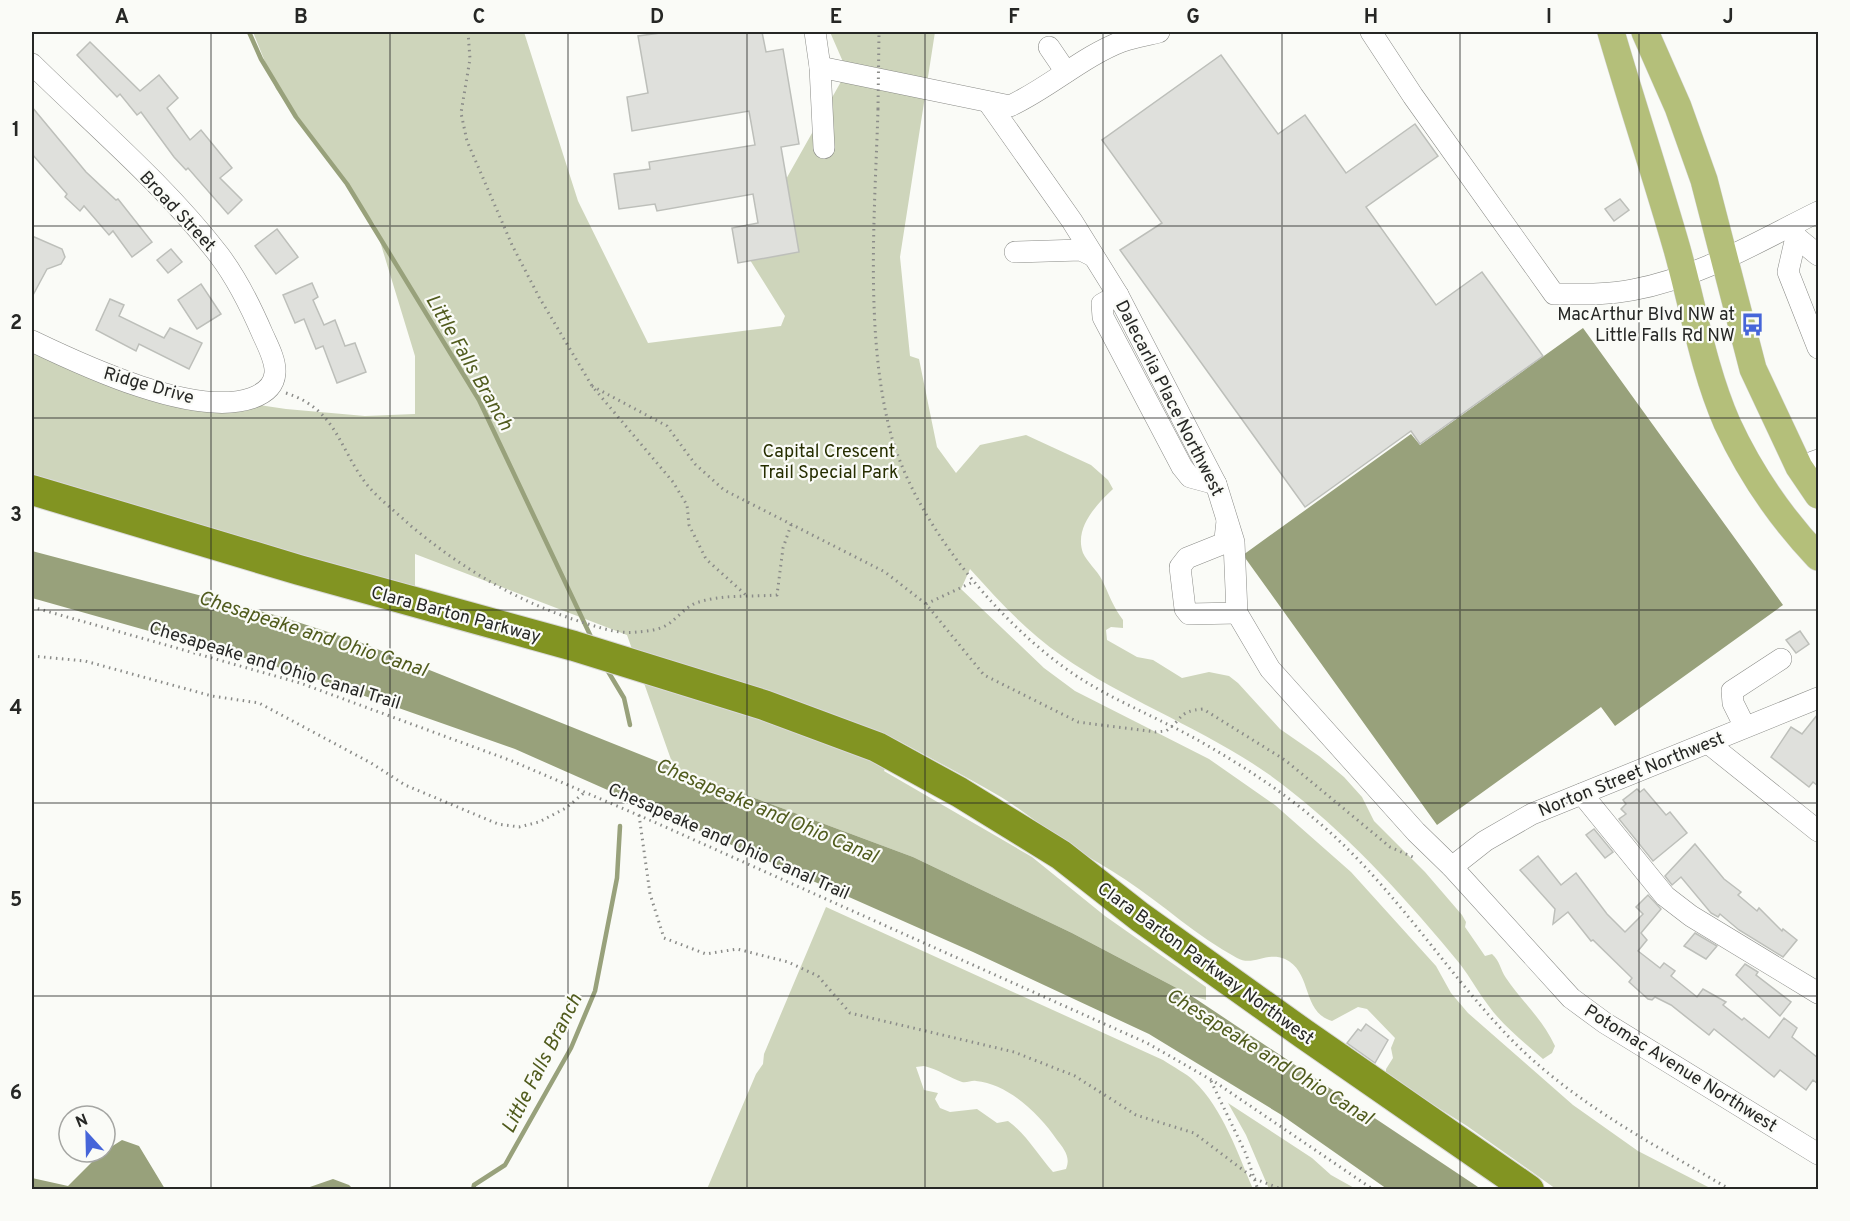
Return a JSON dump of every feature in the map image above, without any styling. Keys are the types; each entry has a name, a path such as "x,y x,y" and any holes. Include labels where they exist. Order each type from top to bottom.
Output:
{"highway":[{"name":"Clara Barton Parkway","path":"32,490 299,570 574,646 775,709 877,747"},
{"name":"Clara Barton Parkway Northwest","path":"877,747 988,808 1061,855 1140,917 1304,1035 1529,1190"}],"main road":[{"path":"1611,32 1684,274 1715,390 1727,422 1761,487 1786,522 1818,557"},
{"path":"1645,32 1678,107 1704,180 1753,369 1809,464 1818,495"}],"street":[{"path":"815,32 820,67 824,148"},
{"path":"820,67 1010,106 1035,94 1120,36 1160,32"},
{"path":"1371,32 1413,96 1554,294 1598,294 1632,290 1684,274 1794,231 1818,212"},
{"path":"1049,47 1066,72"},
{"name":"Broad Street","path":"32,64 188,217 221,257 248,299 271,352 276,371 270,388"},
{"name":"Dalecarlia Place Northwest","path":"988,102 1072,221 1118,296 1216,484 1234,542 1237,613 1269,669 1416,832 1452,867"},
{"path":"1794,231 1818,255"},
{"path":"1794,231 1788,272 1818,348"},
{"path":"1015,252 1081,250 1093,256"},
{"name":"Ridge Drive","path":"32,341 98,371 151,389 194,398 236,403 262,394 270,388"},
{"path":"1227,515 1226,533 1222,544 1187,558 1182,561 1180,567 1185,609 1189,614 1237,613"},
{"path":"1745,727 1733,703 1732,691 1780,659"},
{"name":"Norton Street Northwest","path":"1452,867 1480,844 1512,824 1818,698"},
{"path":"1708,743 1818,831"},
{"path":"1582,794 1665,896 1691,916 1818,993"},
{"name":"Potomac Avenue Northwest","path":"1452,867 1568,994 1590,1013 1818,1154"}],"path":[{"path":"468,32 470,59 461,113 467,141 512,245 539,297 592,386 673,482 687,505 689,525 706,559 748,597"},
{"path":"879,32 873,277 885,409 900,460 936,530 974,582 1010,621 1043,651 1079,678 1172,727 1275,787 1327,830 1384,889 1507,1035 1548,1073 1608,1116 1731,1190"},
{"path":"592,386 666,426 695,464 723,490 792,522 885,572 926,604 984,675 1078,722 1156,732 1172,727 1177,717 1188,710 1203,709 1285,760 1390,847 1415,858 1422,857"},
{"path":"270,388 293,395 315,408 337,431 367,485 426,539 493,585 557,614 620,633 649,631 669,624 695,604 722,598 777,595 783,549 792,522"},
{"path":"926,604 974,582"},
{"name":"Chesapeake and Ohio Canal Trail","path":"32,607 300,683 412,722 585,791 1147,1043 1210,1080 1374,1190"},
{"path":"32,656 85,661 212,696 259,703 371,763 405,785 498,824 519,827 539,822 566,808 585,791"},
{"path":"639,815 650,894 664,938 706,954 737,949 788,963 818,976 850,1013 1014,1053 1075,1076 1137,1115 1194,1133 1255,1179 1284,1190"},
{"path":"1210,1080 1246,1154 1258,1190"}],"green space":[{"name":"Capital Crescent Trail Special Park","path":"253,32 524,32 578,201 648,343 781,326 785,316 745,252 847,71 830,32 935,32 900,257 910,356 919,359 937,447 956,473 980,445 1026,435 1091,465 1108,480 1113,489 1088,518 1081,544 1083,553 1100,576 1123,620 1123,628 1111,627 1106,630 1107,640 1137,657 1153,660 1182,678 1209,672 1229,676 1280,729 1344,777 1362,797 1374,821 1425,872 1462,915 1466,922 1465,927 1485,956 1492,954 1495,957 1506,978 1550,1036 1555,1046 1552,1053 1543,1059 1507,1027 1488,1005 1460,964 1401,896 1337,831 1292,792 1237,754 1119,691 1062,656 1025,626 970,569 961,589 1044,668 1075,691 1209,759 1275,805 1351,872 1436,966 1451,993 1468,1013 1573,1105 1638,1151 1712,1189 1556,1189 1467,1126 1386,1075 1386,1069 1393,1058 1391,1048 1395,1038 1367,1009 1358,1007 1332,1021 1322,1016 1311,1001 1300,973 1285,959 1272,957 1249,961 1237,958 1010,802 897,740 884,771 1032,857 1105,916 1206,987 1206,1000 1190,995 1072,933 913,857 674,768 627,635 415,554 415,602 32,490 32,339 151,389 286,409 365,416 415,414 415,356 375,225 276,89"},
{"path":"826,907 1163,1060 1183,1073 1204,1092 1221,1118 1253,1189 1035,1190 1029,1187 1027,1190 707,1189 756,1074 763,1064 764,1054","holes":["916,1067 929,1067 962,1082 988,1083 1012,1094 1033,1111 1050,1130 1067,1157 1066,1169 1053,1172 1026,1138 1008,1121 997,1123 977,1109 950,1112 940,1108 935,1099 938,1093 924,1090"]},
{"path":"1228,1103 1312,1158 1331,1175 1356,1189 1269,1189 1246,1135"}],"water":[{"path":"1583,328 1783,605 1615,726 1601,707 1437,825 1243,555 1411,434 1420,445"},
{"name":"Chesapeake and Ohio Canal","path":"32,551 282,617 362,643 674,768 913,857 1072,933 1190,995 1481,1189 1387,1189 1280,1114 1149,1034 973,952 515,749 305,675 32,598"},
{"path":"122,1140 139,1146 165,1189 32,1189 32,1178 68,1186 90,1164 117,1164 117,1143"},
{"path":"333,1179 353,1189 304,1189"}],"building":[{"path":"668,32 762,32 766,52 783,49 799,144 781,147 799,252 738,263 732,228 758,223 753,194 657,211 655,204 619,209 614,174 650,169 649,162 755,145 749,111 632,131 627,97 648,93 638,36"},
{"path":"90,42 140,91 159,75 178,98 167,108 190,140 201,130 232,168 220,178 242,200 228,214 188,168 186,170 174,157 141,112 137,115 120,94 117,97 77,55"},
{"path":"1221,55 1278,134 1305,115 1346,173 1415,124 1438,156 1366,207 1436,305 1482,272 1543,356 1420,444 1411,431 1305,507 1120,250 1162,223 1102,140"},
{"path":"32,107 86,172 116,200 118,199 152,242 132,257 113,231 109,235 84,206 80,211 65,197 67,194 32,154"},
{"path":"1620,199 1629,210 1614,221 1605,209"},
{"path":"277,229 298,257 276,274 255,246"},
{"path":"32,236 62,249 65,257 61,264 47,269 32,297"},
{"path":"171,249 182,262 168,273 157,260"},
{"path":"312,283 318,297 313,300 324,325 335,320 345,346 355,343 366,372 337,383 323,346 316,349 304,319 295,323 283,295"},
{"path":"201,284 221,314 197,329 178,300"},
{"path":"110,299 124,305 119,316 164,338 170,328 202,343 189,369 139,344 136,351 96,330"},
{"path":"1800,631 1809,644 1796,653 1786,640"},
{"path":"1818,714 1818,786 1813,782 1809,787 1771,757 1791,727 1802,734"},
{"path":"1637,789 1640,792 1644,789 1666,815 1670,812 1687,833 1653,861 1619,819 1626,814 1621,809 1626,804 1623,800"},
{"path":"1594,829 1613,852 1605,858 1586,835"},
{"path":"1695,844 1724,879 1741,892 1738,895 1757,911 1759,908 1782,931 1783,929 1797,940 1783,957 1739,930 1720,914 1718,917 1711,913 1681,877 1672,885 1665,876"},
{"path":"1538,856 1561,885 1576,873 1607,914 1625,932 1643,914 1636,907 1648,895 1661,909 1641,933 1647,940 1638,951 1660,968 1664,963 1675,971 1671,976 1697,997 1703,989 1726,1002 1723,1005 1769,1038 1784,1018 1797,1028 1792,1037 1818,1058 1818,1084 1813,1080 1806,1090 1780,1070 1774,1077 1714,1029 1709,1035 1671,1005 1655,997 1652,1000 1648,999 1629,982 1632,978 1593,940 1591,941 1568,912 1553,924 1555,909 1520,870"},
{"path":"1695,933 1717,946 1706,959 1684,946"},
{"path":"1745,964 1758,972 1756,975 1791,1002 1780,1016 1736,975"},
{"path":"1366,1024 1388,1040 1375,1063 1347,1043 1358,1029 1361,1031"}],"waterway":[{"name":"Little Falls Branch","path":"249,32 261,59 296,117 347,184 479,400 592,639"},
{"name":"Little Falls Branch","path":"606,668 624,698 630,725"},
{"name":"Little Falls Branch","path":"473,1190 474,1185 505,1165 571,1048 595,991 617,878 620,826"}],"place":[{"name":"MacArthur Blvd NW at Little Falls Rd NW","path":"1753,324"}]}
